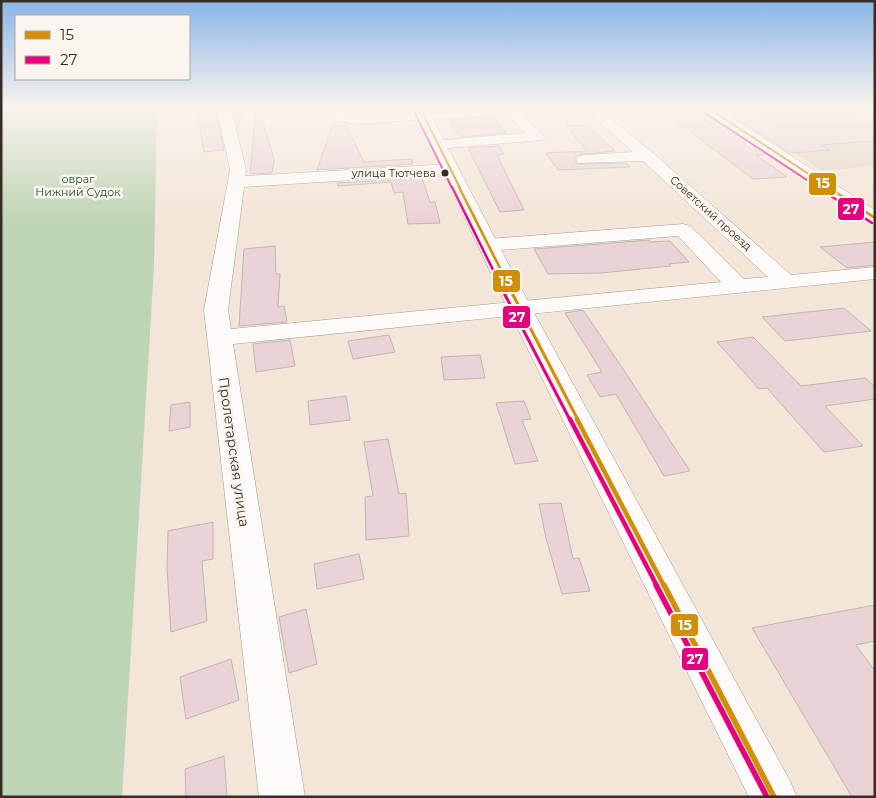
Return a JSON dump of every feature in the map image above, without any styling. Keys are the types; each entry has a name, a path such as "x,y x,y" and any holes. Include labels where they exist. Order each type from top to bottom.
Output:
{"street":[{"name":"Пролетарская улица","path":"232,145 238,170 216,310 282,797"},
{"path":"436,145 444,156 520,309 774,797"},
{"path":"236,182 444,156 496,145"},
{"name":"Советский проезд","path":"634,145 786,281"},
{"path":"765,145 875,218"},
{"path":"584,160 647,156"},
{"path":"488,244 683,230 738,286"},
{"path":"219,338 875,273"}],"shaded area":[{"path":"783,145 875,145 875,166 823,171"}],"green space":[{"name":"овраг Нижний Судок","path":"1,145 156,145 154,266 122,797 1,797"}],"building":[{"path":"203,145 223,145 224,150 204,152"},
{"path":"253,145 270,145 274,160 272,173 250,174"},
{"path":"325,145 356,145 364,162 412,159 413,164 317,170"},
{"path":"582,145 609,145 615,151 577,155 574,159 576,164 626,163 630,167 558,170 546,153 587,151"},
{"path":"708,145 753,145 766,154 756,155 787,177 753,179"},
{"path":"778,145 821,145 830,150 790,153"},
{"path":"499,146 504,154 497,155 524,210 500,212 468,148"},
{"path":"422,178 430,202 435,202 440,223 408,224 403,192 394,193 391,182 338,186 337,183"},
{"path":"649,240 650,242 670,241 689,262 669,264 671,266 601,273 548,274 534,249"},
{"path":"875,242 875,265 847,268 820,247"},
{"path":"275,246 276,274 280,274 278,307 284,306 287,322 239,326 244,249"},
{"path":"844,308 871,331 785,341 762,317"},
{"path":"583,310 690,471 664,476 616,394 600,397 587,375 602,372 565,313"},
{"path":"389,335 395,352 353,359 348,341"},
{"path":"753,337 801,386 865,378 875,387 875,399 825,406 863,446 824,452 767,388 759,389 717,342"},
{"path":"290,340 295,366 256,372 253,344"},
{"path":"480,355 485,378 444,380 441,357"},
{"path":"346,396 350,420 310,425 308,401"},
{"path":"524,401 531,419 522,420 538,461 515,464 496,403"},
{"path":"190,402 190,427 169,431 171,405"},
{"path":"388,439 399,494 406,493 409,536 366,540 365,497 373,496 364,442"},
{"path":"561,503 573,559 579,558 590,591 562,594 546,538 539,504"},
{"path":"213,522 213,559 202,561 207,621 171,632 167,568 168,531"},
{"path":"359,554 364,579 317,589 314,564"},
{"path":"875,605 875,641 856,645 875,671 875,797 852,797 752,628"},
{"path":"306,609 317,664 289,673 279,617"},
{"path":"231,659 239,700 186,719 180,677"},
{"path":"224,756 227,797 186,797 185,769"}],"transit line":[{"name":"27","path":"431,145 514,312 767,797"},
{"name":"15","path":"439,145 520,309 774,797"},
{"name":"27","path":"754,145 872,223"},
{"name":"15","path":"765,145 875,218"}],"place":[{"name":"улица Тютчева","path":"445,173"}]}
